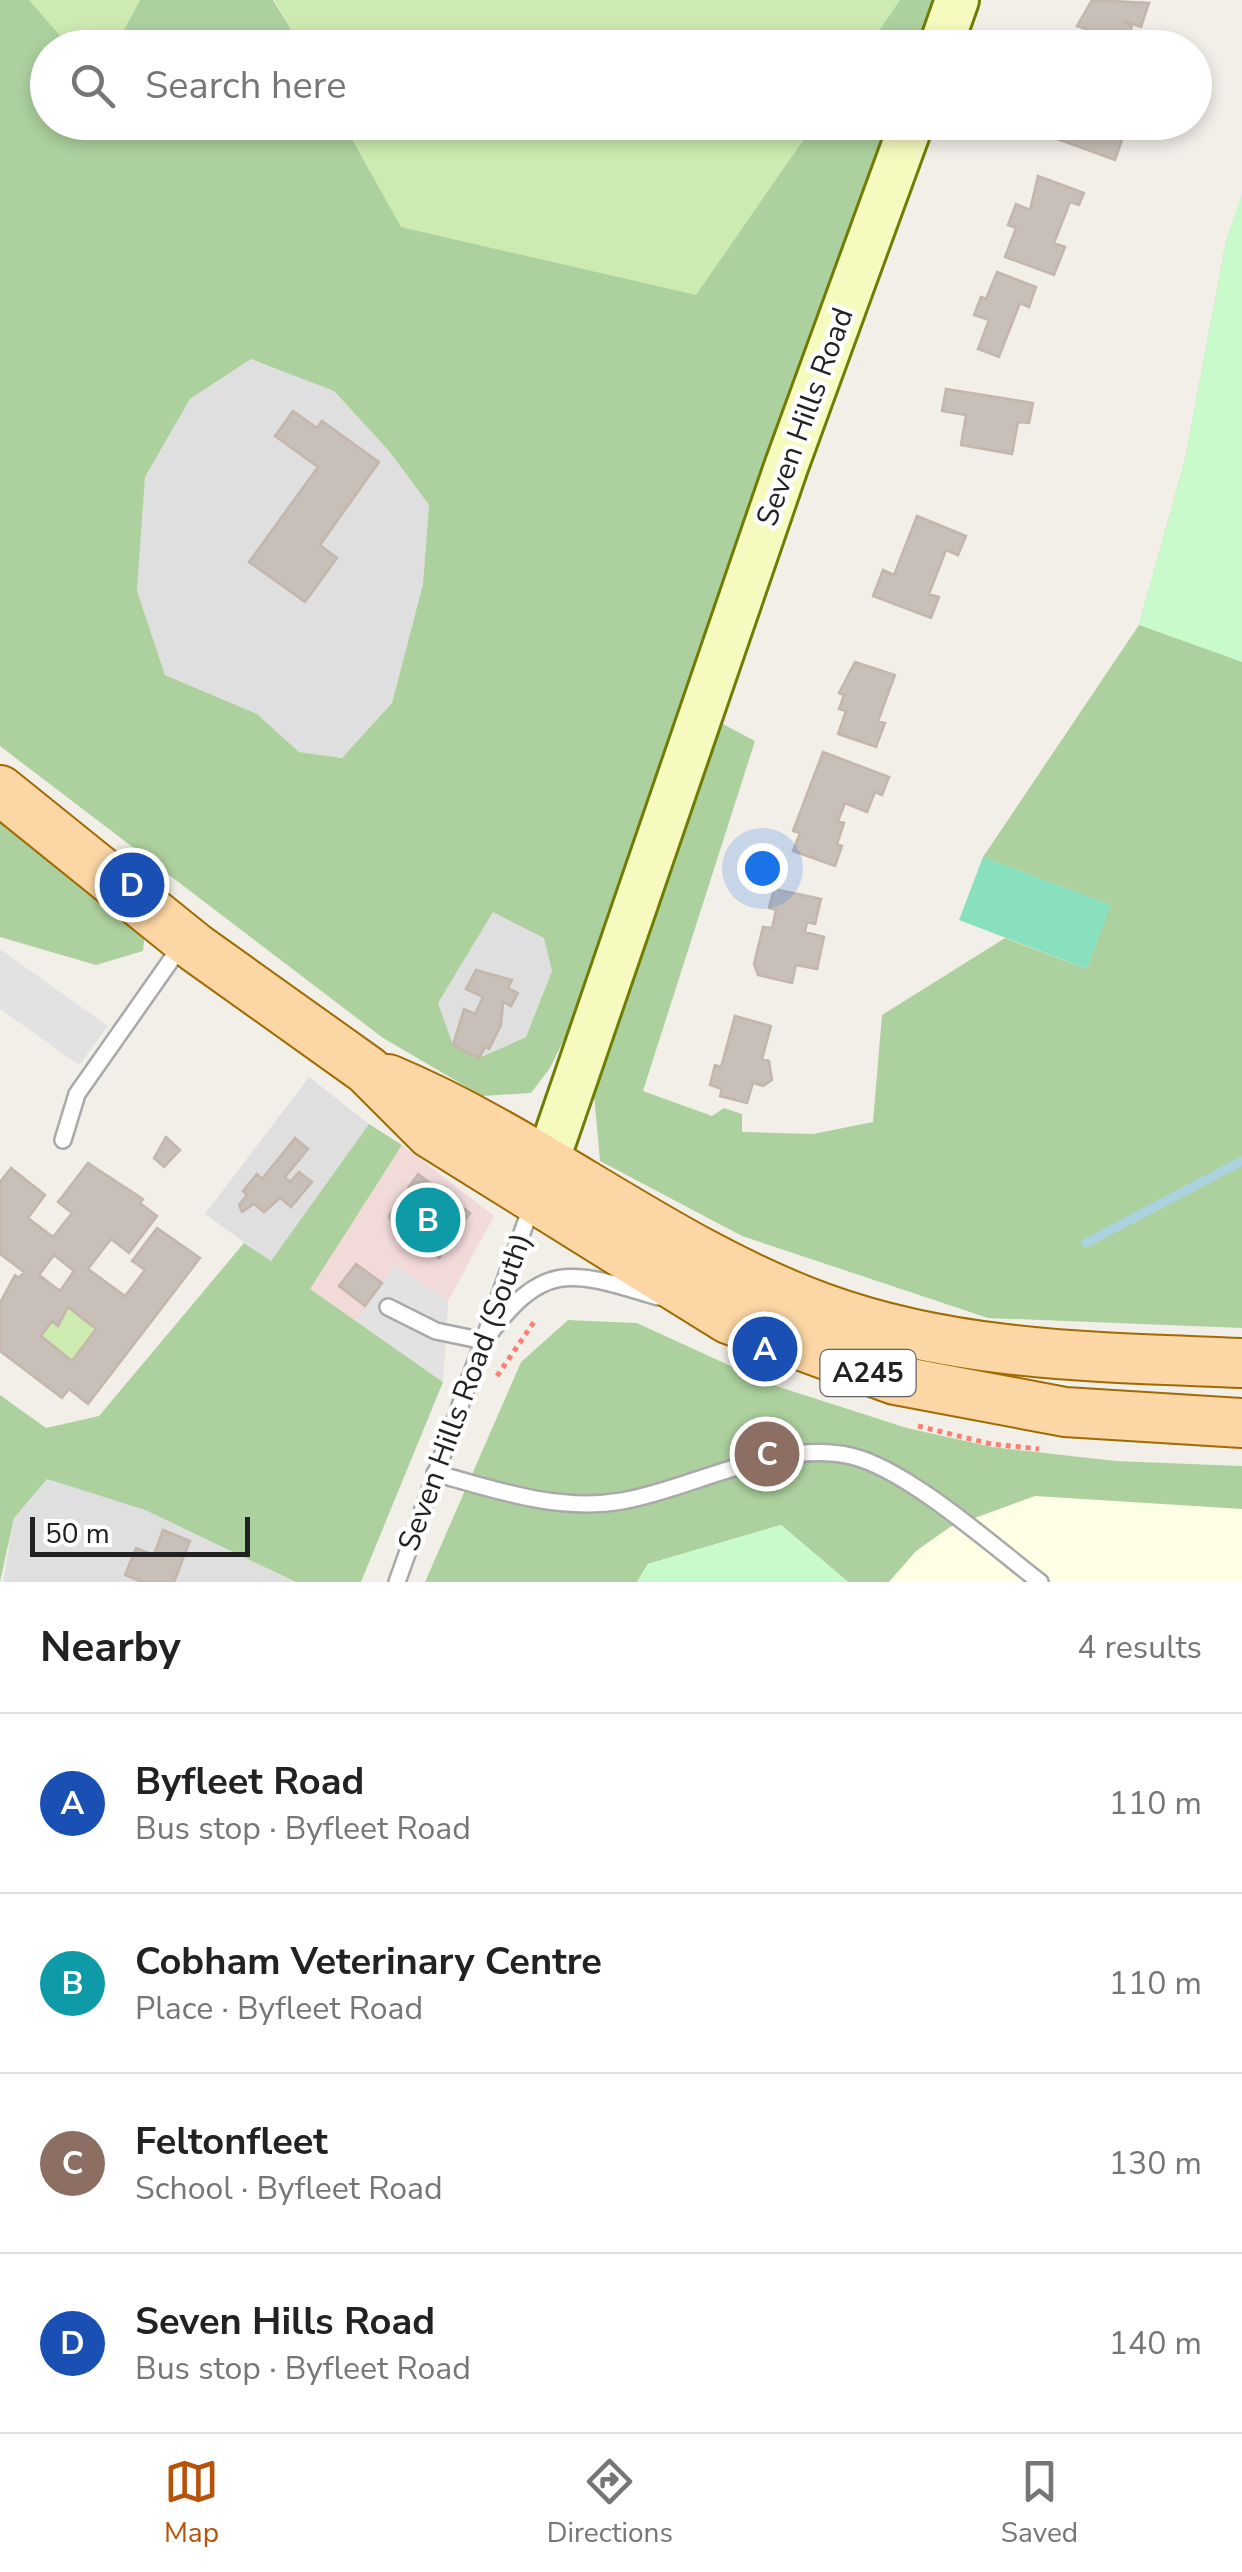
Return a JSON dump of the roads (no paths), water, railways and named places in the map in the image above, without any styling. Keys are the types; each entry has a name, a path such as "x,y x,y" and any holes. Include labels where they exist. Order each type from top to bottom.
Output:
{"main road":[{"path":"946,30 957,0"},
{"name":"Seven Hills Road","path":"551,1181 565,1110 786,466 905,140"},
{"name":"A245","path":"0,790 185,940 366,1070 452,1106 728,1319 894,1380 1065,1412 1242,1423"},
{"name":"A245","path":"551,1181 822,1308 976,1348 1242,1364"}],"lane":[{"path":"63,1140 77,1094 185,940"},
{"name":"Seven Hills Road (South)","path":"396,1582 484,1341 551,1181"},
{"path":"388,1307 436,1331 484,1341 530,1288 561,1277 624,1286 728,1319"},
{"path":"436,1472 530,1499 591,1503 653,1494 790,1454 853,1456 875,1465 951,1513 1040,1582"}],"waterway":[{"path":"1086,1243 1242,1161"}],"place":[{"name":"Seven Hills Road","path":"132,885"},
{"name":"Cobham Veterinary Centre","path":"428,1220"},
{"name":"Byfleet Road","path":"765,1349"},
{"name":"Feltonfleet","path":"767,1454"}]}
